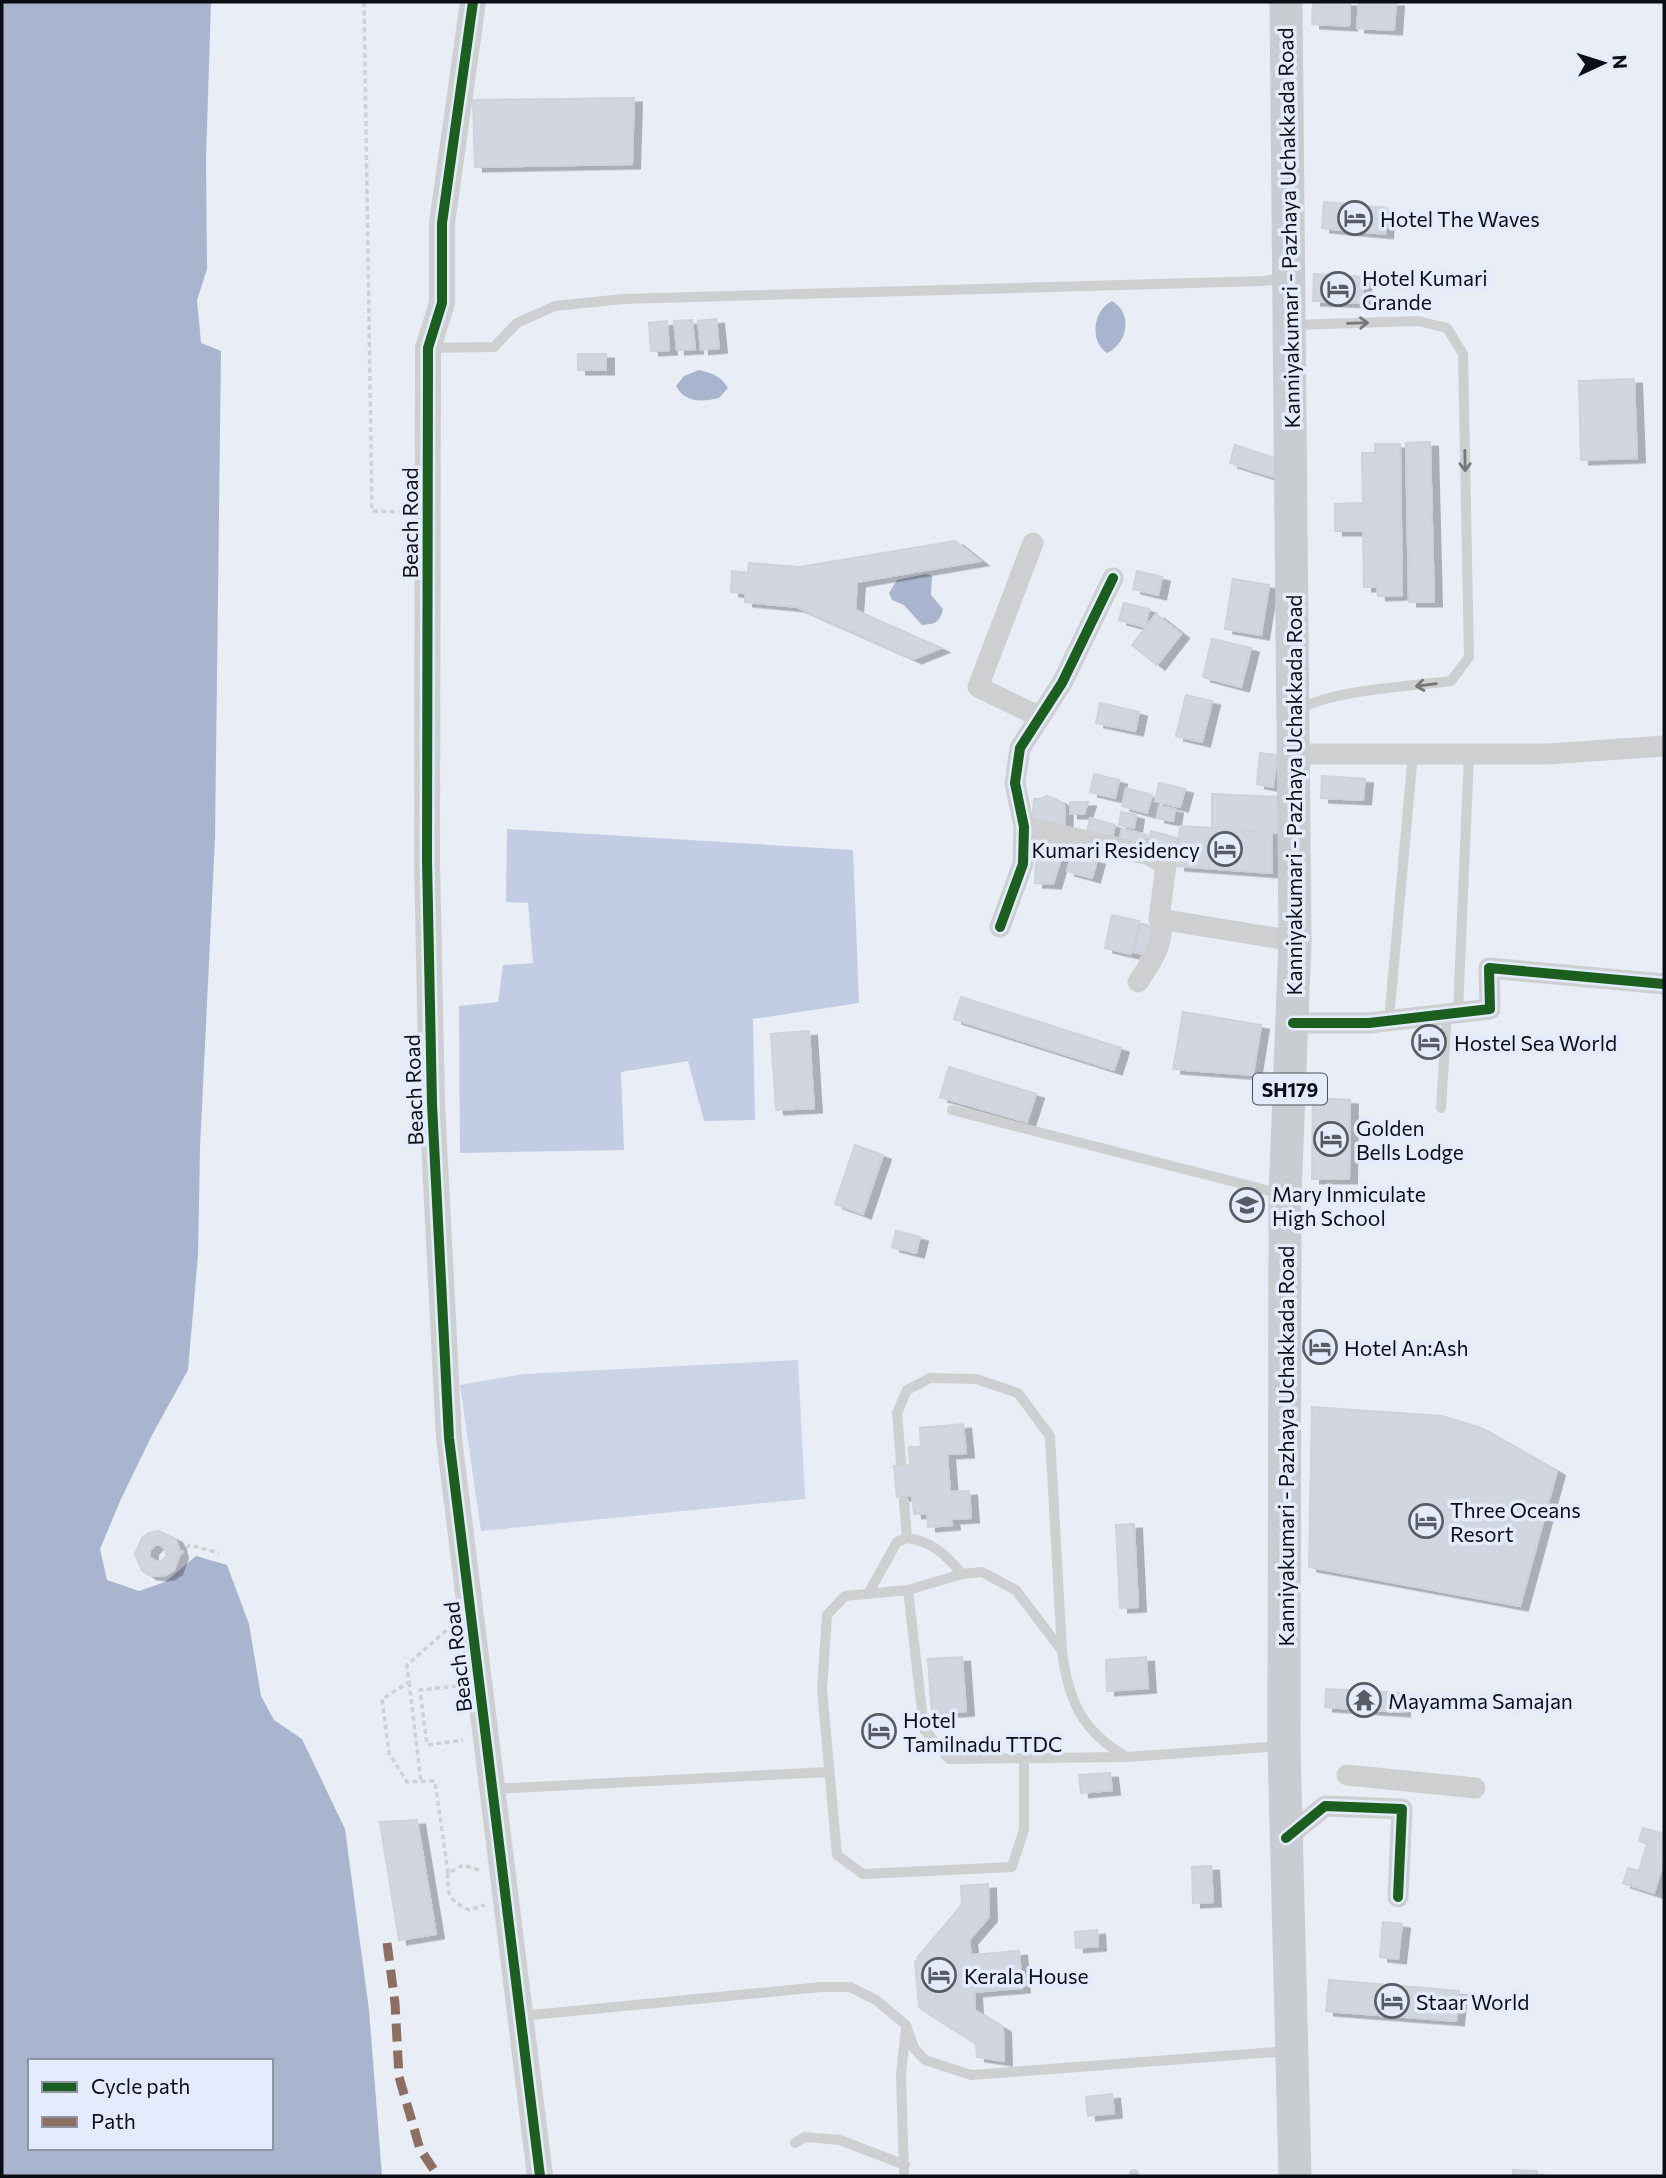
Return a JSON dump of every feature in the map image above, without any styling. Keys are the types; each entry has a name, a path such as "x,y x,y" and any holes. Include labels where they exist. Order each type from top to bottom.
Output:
{"main road":[{"name":"Kanniyakumari - Pazhaya Uchakkada Road","path":"1286,2 1295,942 1285,1195 1284,1746 1295,2176"}],"street":[{"name":"Beach Road","path":"473,2 442,223 442,303 428,348 427,874 432,1104 449,1438 540,2176"},
{"path":"1033,543 978,687 1040,717"},
{"path":"1000,927 1023,864 1024,827 1015,783 1020,747 1062,683 1113,578"},
{"path":"1295,754 1548,754 1664,746"},
{"path":"1024,827 1150,855 1166,865 1159,919 1162,927 1155,958 1138,982"},
{"path":"1159,919 1295,942"},
{"path":"1293,1023 1389,1020 1490,1009 1489,968 1664,984"},
{"path":"1347,1774 1418,1784 1475,1788"},
{"path":"1286,1838 1325,1806 1402,1809 1415,1800 1418,1784"},
{"path":"1398,1897 1402,1809"}],"lane":[{"path":"428,348 494,347 517,323 555,306 622,299 1263,281 1288,278"},
{"path":"1289,325 1418,321 1447,328 1463,354 1469,657 1451,681 1356,693 1309,704 1293,713"},
{"path":"1389,1020 1413,753"},
{"path":"1441,1108 1452,1013 1469,754"},
{"path":"952,1110 1285,1195"},
{"path":"901,1462 897,1413 907,1390 930,1378 976,1379 1018,1392 1050,1436 1066,1684 1088,1728 1107,1746 1127,1757"},
{"path":"904,1501 907,1538"},
{"path":"868,1594 897,1542 907,1538 917,1539 944,1553 962,1574"},
{"path":"1024,1760 1024,1829 1012,1867 863,1874 837,1855 822,1689 827,1615 845,1596 908,1590 962,1574 982,1572 1016,1590 1062,1651"},
{"path":"908,1590 924,1729 948,1759 1127,1757 1284,1746"},
{"path":"492,1788 828,1772"},
{"path":"519,2016 821,1987 850,1987 876,2000 906,2025 914,2048 925,2060 971,2075 1293,2051"},
{"path":"795,2143 805,2137 840,2140 904,2171 901,2074 906,2025"}],"path":[{"path":"364,2 372,511 429,513"},
{"path":"180,1554 190,1545 219,1553"},
{"path":"421,1782 407,1665 451,1626"},
{"path":"409,1682 382,1699 389,1753 407,1782 435,1781 448,1873 447,1891 455,1903 468,1910 485,1905"},
{"path":"459,1686 420,1690 427,1745 465,1740"},
{"path":"448,1873 463,1866 481,1870"}],"shaded area":[{"path":"2,2 211,2 206,159 207,269 197,300 201,343 221,351 215,838 200,1148 198,1255 188,1370 152,1435 100,1549 107,1580 139,1591 165,1582 196,1556 227,1565 249,1624 261,1696 274,1720 302,1739 345,1829 369,2010 382,2176 2,2176"},
{"path":"1112,301 1123,313 1125,328 1120,342 1107,353 1098,341 1096,326 1101,311"},
{"path":"699,370 716,376 728,388 719,398 694,400 680,392 676,386 684,376"},
{"path":"926,574 932,576 931,595 943,609 937,622 922,625 904,605 892,600 889,593 897,580"},
{"path":"507,829 853,850 859,1003 753,1019 755,1120 704,1121 688,1061 621,1072 624,1150 460,1153 459,1006 498,1002 503,965 533,963 528,903 506,902"},
{"path":"798,1360 805,1499 481,1531 460,1385 524,1374"}],"building":[{"path":"1313,2 1350,2 1349,26 1312,24"},
{"path":"1359,2 1396,2 1394,30 1357,28"},
{"path":"634,98 632,164 475,167 473,100"},
{"name":"Hotel The Waves","path":"1324,202 1387,208 1385,234 1322,228"},
{"name":"Hotel Kumari Grande","path":"1314,274 1364,277 1362,303 1313,301"},
{"path":"716,319 719,348 701,350 698,321"},
{"path":"692,320 695,349 677,350 674,321"},
{"path":"667,321 669,350 651,351 649,323"},
{"path":"578,354 606,354 606,370 578,370"},
{"path":"1634,379 1637,458 1581,460 1579,381"},
{"path":"1430,442 1434,602 1409,602 1406,443"},
{"path":"1375,444 1400,444 1402,595 1378,596 1377,587 1364,587 1363,531 1335,531 1335,504 1363,503 1362,453 1375,453"},
{"path":"1235,445 1280,460 1274,477 1230,463"},
{"path":"955,541 980,561 857,582 855,610 941,648 914,659 797,607 745,602 746,593 731,592 732,571 748,573 749,563 800,567"},
{"path":"1137,571 1162,577 1158,595 1133,589"},
{"path":"1233,579 1269,585 1261,635 1225,629"},
{"path":"1124,603 1149,609 1145,627 1119,620"},
{"path":"1156,614 1181,634 1157,665 1132,645"},
{"path":"1212,639 1251,648 1241,687 1203,677"},
{"path":"1186,695 1212,701 1202,742 1176,736"},
{"path":"1100,703 1139,712 1135,731 1096,723"},
{"path":"1260,753 1277,755 1273,787 1257,784"},
{"path":"1094,774 1119,780 1115,798 1090,792"},
{"path":"1322,776 1365,779 1363,800 1321,798"},
{"path":"1159,783 1185,789 1180,807 1155,801"},
{"path":"1126,788 1152,795 1147,813 1122,806"},
{"path":"1212,794 1280,797 1279,833 1212,828"},
{"path":"1047,796 1058,800 1065,807 1064,830 1057,829 1057,823 1032,824 1034,799"},
{"path":"1070,802 1088,802 1084,814 1070,814"},
{"path":"1159,806 1175,809 1173,821 1157,818"},
{"path":"1121,812 1136,815 1134,828 1119,825"},
{"path":"1090,818 1115,825 1111,842 1086,836"},
{"name":"Kumari Residency","path":"1180,826 1272,832 1272,873 1177,866"},
{"path":"1122,829 1147,835 1143,852 1118,846"},
{"path":"1151,831 1177,838 1172,855 1147,849"},
{"path":"1037,845 1063,852 1053,884 1035,883"},
{"path":"1072,854 1097,860 1092,878 1067,871"},
{"path":"1112,915 1139,921 1131,954 1105,948"},
{"path":"1141,925 1157,928 1152,956 1134,952"},
{"path":"961,997 1121,1048 1114,1070 954,1019"},
{"path":"1183,1012 1261,1025 1253,1075 1173,1069"},
{"path":"809,1031 814,1108 776,1110 771,1034"},
{"path":"949,1067 1036,1094 1027,1122 940,1097"},
{"name":"Golden Bells Lodge","path":"1313,1098 1350,1100 1349,1179 1312,1179"},
{"path":"855,1145 883,1155 863,1214 835,1204"},
{"path":"896,1231 920,1237 916,1253 892,1247"},
{"name":"Three Oceans Resort","path":"1312,1407 1442,1416 1481,1428 1557,1471 1520,1606 1309,1567"},
{"path":"963,1424 966,1453 947,1454 950,1492 969,1491 971,1518 951,1519 952,1525 928,1527 927,1513 914,1514 912,1495 897,1497 894,1466 910,1465 909,1447 921,1447 920,1428"},
{"path":"1134,1524 1138,1607 1120,1608 1116,1525"},
{"path":"158,1531 174,1538 178,1545 180,1554 174,1570 166,1575 149,1575 142,1570 135,1554 142,1538","holes":["155,1545 161,1545 166,1550 166,1556 162,1561 155,1561 150,1557 150,1550"]},
{"path":"962,1657 966,1711 932,1714 928,1659"},
{"path":"1146,1657 1148,1688 1107,1691 1106,1660"},
{"name":"Mayamma Samajan","path":"1326,1689 1402,1693 1402,1712 1325,1707"},
{"path":"1110,1773 1112,1790 1081,1793 1079,1775"},
{"path":"417,1820 436,1934 399,1940 380,1822"},
{"path":"1643,1828 1664,1834 1664,1860 1654,1893 1623,1883 1628,1868 1639,1871 1647,1844 1639,1841"},
{"path":"1211,1866 1213,1902 1193,1903 1192,1867"},
{"path":"988,1884 989,1917 969,1940 971,1955 1019,1951 1022,1988 974,1992 975,2010 1003,2028 1004,2061 977,2057 976,2044 919,2007 915,1961 919,1960 917,1958 962,1905 961,1886"},
{"path":"1383,1922 1402,1924 1398,1959 1380,1957"},
{"path":"1097,1930 1098,1946 1076,1948 1075,1932"},
{"name":"Staar World","path":"1329,1980 1459,1991 1456,2021 1326,2011"},
{"path":"1112,2094 1114,2113 1088,2116 1086,2097"},
{"path":"1513,2170 1537,2171 1537,2176 1513,2176"}],"marked path":[{"path":"387,1943 395,2003 399,2077 420,2149 438,2176"}],"cycle path":[{"path":"473,2 442,223 442,303 428,348 427,860 432,1104 449,1438 540,2176"},
{"path":"1000,927 1023,864 1024,827 1015,783 1020,748 1062,683 1113,578"},
{"path":"1293,1023 1369,1023 1490,1009 1489,968 1664,984"},
{"path":"1286,1838 1325,1806 1402,1809 1398,1897"}],"place":[{"name":"Hotel The Waves","path":"1355,218"},
{"name":"Hotel Kumari Grande","path":"1338,289"},
{"name":"Kumari Residency","path":"1225,849"},
{"name":"Hostel Sea World","path":"1429,1042"},
{"name":"Golden Bells Lodge","path":"1331,1139"},
{"name":"Mary Inmiculate High School","path":"1247,1205"},
{"name":"Hotel An:Ash","path":"1320,1347"},
{"name":"Three Oceans Resort","path":"1426,1521"},
{"name":"Mayamma Samajan","path":"1364,1700"},
{"name":"Hotel Tamilnadu TTDC","path":"879,1731"},
{"name":"Kerala House","path":"939,1975"},
{"name":"Staar World","path":"1392,2001"}]}
